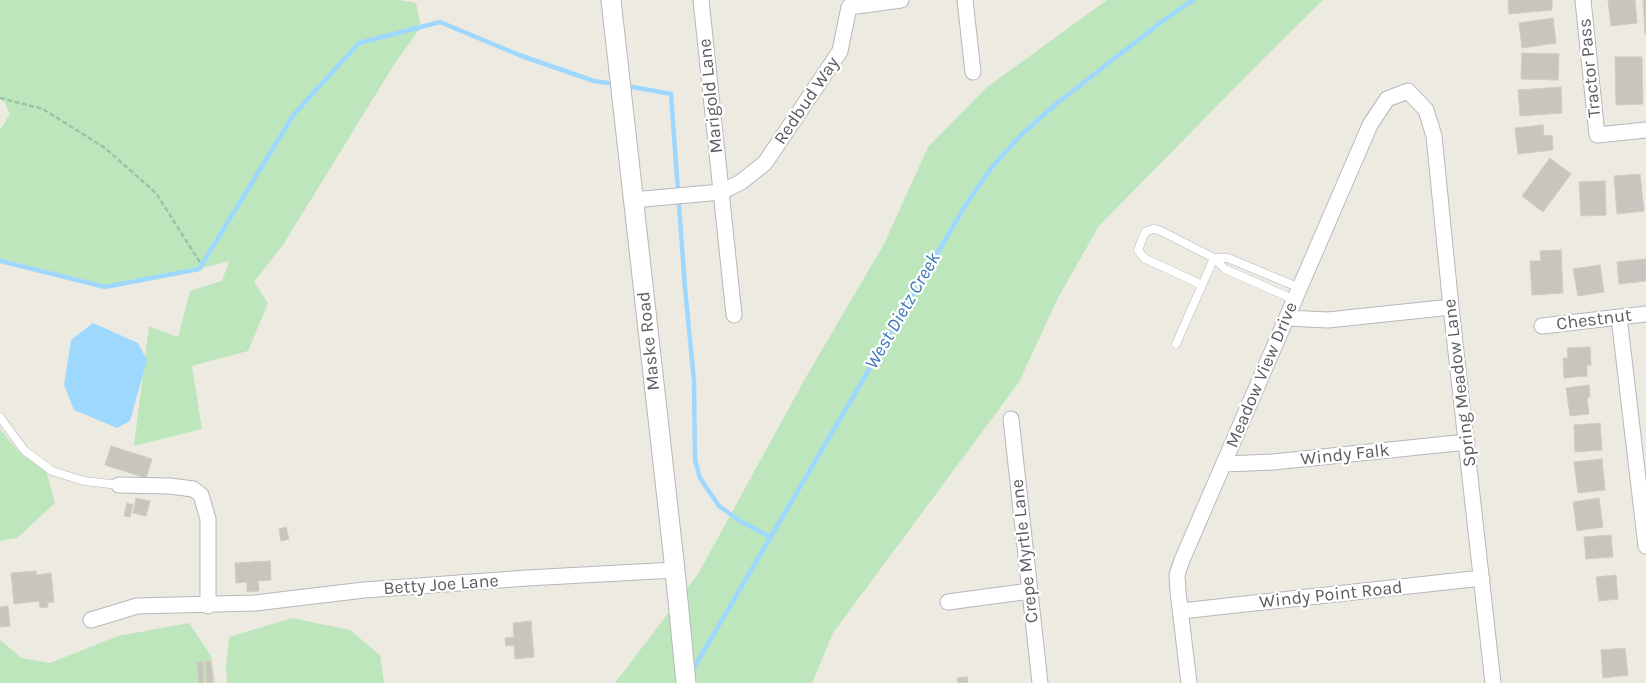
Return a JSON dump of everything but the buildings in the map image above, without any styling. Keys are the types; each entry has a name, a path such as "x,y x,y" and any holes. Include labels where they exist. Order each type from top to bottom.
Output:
{"street":[{"name":"Maske Road","path":"611,0 686,683"},
{"name":"Marigold Lane","path":"701,0 734,315"},
{"name":"Redbud Way","path":"721,192 741,182 764,163 770,155 840,51 849,7 901,0"},
{"path":"966,0 973,72"},
{"name":"Tractor Pass","path":"1583,0 1597,136 1646,130"},
{"name":"Meadow View Drive","path":"1189,683 1178,592 1178,576 1182,560 1370,125 1387,99 1408,91"},
{"name":"Spring Meadow Lane","path":"1408,91 1426,110 1434,136 1493,683"},
{"path":"633,200 721,192"},
{"path":"1287,318 1328,320 1451,307"},
{"name":"Chestnut","path":"1542,326 1646,314"},
{"path":"1619,317 1646,546"},
{"name":"Crepe Myrtle Lane","path":"1011,419 1040,683"},
{"name":"Windy Falk","path":"1224,464 1273,462 1467,442"},
{"path":"119,485 170,486 193,489 202,496 208,518 208,606"},
{"name":"Betty Joe Lane","path":"91,620 138,606 208,606 255,603 374,590 527,578 675,570"},
{"name":"Windy Point Road","path":"1181,611 1482,578"},
{"path":"948,602 1030,592"}],"lane":[{"path":"1202,286 1144,258 1138,250 1145,232 1153,229 1159,230 1214,258 1225,269 1297,294"},
{"path":"1214,258 1228,258 1297,294"},
{"path":"1176,344 1214,258"},
{"path":"0,417 24,450 52,471 84,481 119,485"}],"path":[{"path":"0,98 43,109 105,148 156,193 201,264"}],"green space":[{"path":"0,0 400,0 416,3 421,27 395,63 283,245 254,282 268,303 248,351 192,366 202,429 134,446 149,326 178,337 190,291 222,281 229,261 199,269 105,287 0,261 0,130 10,114 2,97 0,98"},
{"path":"1107,0 1323,0 1099,226 1058,298 1019,382 833,633 812,683 615,683 698,574 806,377 884,244 928,147 987,87"},
{"path":"0,429 20,453 46,470 55,503 17,538 0,541"},
{"path":"292,618 350,630 380,655 384,683 227,683 226,665 229,637"},
{"path":"189,623 211,656 215,683 0,683 0,640 22,658 50,663 118,636"}],"water":[{"path":"93,323 138,343 147,360 130,421 117,428 74,410 64,385 71,340"}],"waterway":[{"name":"West Dietz Creek","path":"692,671 965,206 992,167 1021,135 1056,104 1160,23 1193,0"},
{"path":"0,261 105,287 199,269 294,114 359,43 440,22 519,55 594,81 608,83"},
{"path":"633,87 671,94 685,288 694,381 695,460 700,478 719,506 740,521 770,537"}]}
